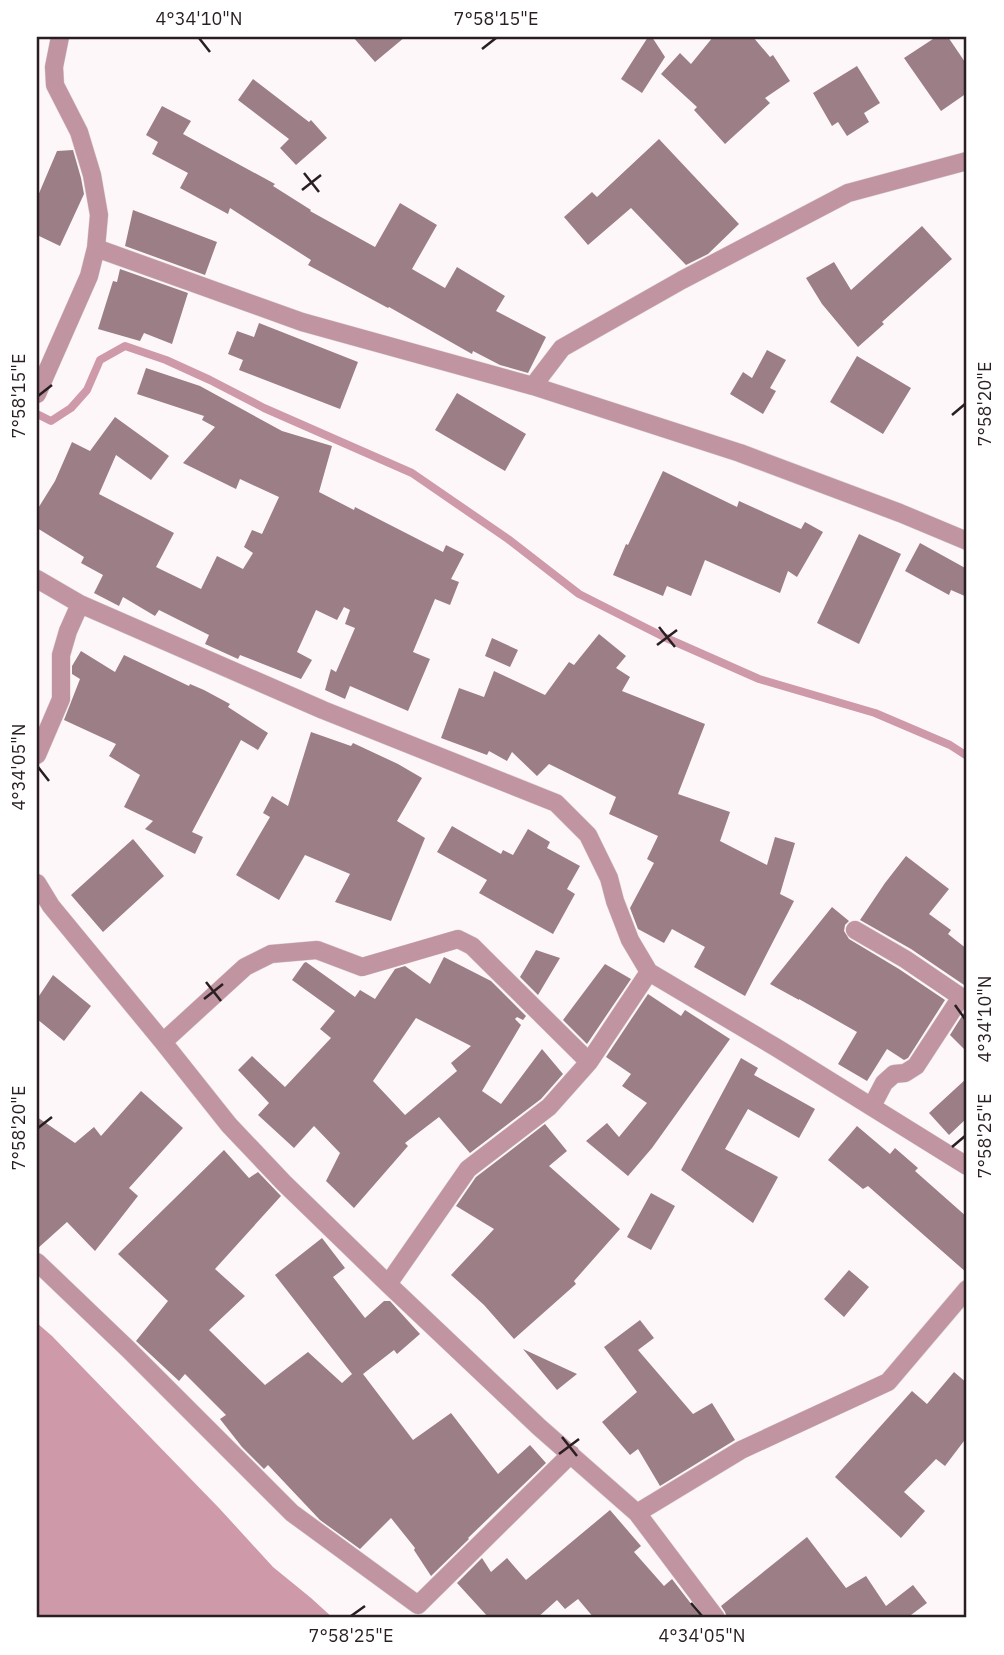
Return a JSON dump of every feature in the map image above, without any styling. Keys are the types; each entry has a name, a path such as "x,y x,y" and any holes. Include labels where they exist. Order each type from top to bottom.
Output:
{"street":[{"path":"37,394 89,276 96,248 99,215 92,175 79,132 55,85 54,67 60,37"},
{"path":"533,386 562,348 682,280 848,192 967,161"},
{"path":"96,248 302,322 533,386 740,453 967,541"},
{"path":"37,579 80,604 323,710 556,803 588,835 609,878 630,940 649,972 967,1166"},
{"path":"37,755 61,699 61,655 80,604"},
{"path":"37,883 51,906 229,1125 284,1183 388,1284 637,1513 716,1618"},
{"path":"855,930 964,996 916,1066 905,1073 894,1074 884,1083 872,1106"},
{"path":"163,1042 245,967 271,954 317,950 362,967 458,939 472,946 589,1062"},
{"path":"388,1284 468,1169 548,1107 589,1062 649,972"},
{"path":"37,1262 292,1513 418,1605 570,1454"},
{"path":"637,1513 741,1450 888,1382 967,1289"}],"shaded area":[{"path":"37,1323 219,1508 273,1567 333,1618 37,1618"}],"building":[{"path":"353,37 405,37 375,62"},
{"path":"648,37 652,37 665,57 642,93 621,79"},
{"path":"713,37 753,37 770,57 773,55 790,81 765,98 770,103 725,144 694,110 697,107 661,74 680,53 691,64"},
{"path":"936,37 948,37 967,65 967,93 941,111 904,58"},
{"path":"857,66 880,103 864,113 869,122 847,136 838,122 832,126 813,93"},
{"path":"253,79 309,122 311,120 327,138 296,165 280,148 289,139 238,100"},
{"path":"162,106 191,121 183,134 275,184 273,186 310,211 375,247 400,203 437,225 412,269 445,288 457,267 505,296 496,311 546,337 528,373 500,365 473,351 472,354 308,265 311,260 230,208 228,214 180,188 188,173 152,154 158,142 146,135"},
{"path":"659,139 739,224 708,254 686,265 631,208 588,245 564,217 592,192 597,197"},
{"path":"73,150 84,194 60,246 37,235 37,198 57,151"},
{"path":"133,210 217,242 205,275 125,246"},
{"path":"922,226 952,259 858,347 822,304 806,278 834,262 851,290"},
{"path":"120,269 188,293 172,344 144,333 140,341 98,329 113,281 117,282"},
{"path":"259,323 358,362 340,409 239,370 243,360 228,354 237,331 254,337"},
{"path":"767,350 786,360 770,388 776,391 763,414 730,394 743,372 752,378"},
{"path":"857,356 911,388 883,434 830,402"},
{"path":"146,368 200,386 282,431 332,446 319,492 354,510 355,507 443,552 446,545 464,554 451,579 459,582 450,605 435,599 413,652 430,659 408,711 350,686 345,699 325,690 331,669 336,672 355,628 345,624 350,610 344,607 337,620 316,610 297,652 312,660 301,679 240,655 238,659 205,644 209,635 159,610 155,616 123,597 119,606 94,593 103,575 81,563 84,557 37,528 37,510 55,481 72,442 90,451 115,417 169,456 151,480 116,455 99,494 174,533 156,567 201,589 217,556 243,569 253,553 244,547 252,530 262,534 279,497 240,479 236,489 183,463 215,427 202,420 204,416 137,394"},
{"path":"457,393 526,434 505,471 435,430"},
{"path":"663,471 737,507 739,501 801,529 805,522 823,532 797,577 788,571 780,593 705,560 691,596 667,586 663,596 613,575"},
{"path":"859,534 901,554 859,644 817,623"},
{"path":"920,543 967,569 967,597 951,590 949,595 905,571"},
{"path":"599,634 626,656 616,668 630,677 622,691 705,724 678,794 730,812 720,841 767,865 775,837 795,843 780,894 794,901 745,996 694,967 705,947 672,929 664,943 638,929 630,908 654,863 647,859 658,836 609,814 616,797 549,764 537,776 512,752 507,761 489,751 487,755 441,738 459,688 484,697 494,671 545,695 569,662 574,665"},
{"path":"492,638 518,650 510,667 485,656"},
{"path":"81,651 115,672 124,655 189,686 190,684 204,690 230,704 228,707 268,733 258,750 241,740 192,832 203,837 195,854 145,829 153,821 124,807 140,775 109,756 116,744 64,720 80,679 72,674 72,666"},
{"path":"311,732 351,746 353,743 422,778 397,821 425,838 391,921 335,902 350,874 305,855 279,900 236,875 270,817 263,813 272,796 288,806"},
{"path":"452,826 501,854 503,850 513,855 528,829 550,842 547,848 580,866 567,889 575,894 553,934 479,893 487,880 437,852"},
{"path":"133,839 164,876 103,932 71,895"},
{"path":"906,856 949,889 929,914 951,930 948,934 967,949 967,987 911,949 860,920"},
{"path":"832,907 849,921 844,931 849,939 945,1000 908,1058 904,1060 887,1049 867,1081 838,1064 857,1032 770,984"},
{"path":"536,950 560,958 538,995 520,977"},
{"path":"444,957 491,981 526,1016 523,1020 517,1017 515,1019 521,1025 482,1091 501,1104 542,1049 563,1074 541,1099 470,1153 439,1117 405,1143 408,1146 354,1208 326,1181 340,1153 314,1126 294,1148 258,1115 269,1103 238,1070 252,1056 285,1087 331,1038 320,1029 335,1011 292,980 306,962 355,997 360,990 375,999 395,969 405,966 430,984","holes":["416,1018 471,1046 451,1063 457,1071 405,1115 373,1081"]},
{"path":"605,964 631,979 587,1044 563,1020"},
{"path":"53,975 91,1006 64,1041 37,1019 37,999"},
{"path":"648,994 681,1016 685,1010 730,1039 652,1148 628,1176 586,1141 607,1123 619,1137 647,1103 622,1086 631,1074 606,1057"},
{"path":"967,1008 967,1052 950,1035"},
{"path":"741,1058 758,1068 754,1075 815,1109 799,1138 748,1109 725,1149 778,1177 753,1223 681,1170"},
{"path":"967,1078 967,1118 949,1135 929,1113"},
{"path":"141,1091 183,1128 129,1188 138,1196 95,1251 67,1222 37,1249 37,1117 75,1143 94,1127 101,1136"},
{"path":"545,1124 567,1151 549,1166 620,1229 574,1281 576,1284 514,1339 484,1305 451,1275 494,1229 456,1206 476,1177"},
{"path":"857,1126 890,1154 895,1148 918,1168 915,1171 967,1217 967,1273 868,1186 863,1189 828,1160"},
{"path":"224,1150 249,1178 258,1172 281,1196 215,1269 245,1296 209,1330 265,1385 308,1352 342,1383 352,1374 275,1275 322,1238 345,1268 333,1277 365,1318 384,1301 390,1301 420,1334 397,1354 394,1350 363,1374 413,1440 451,1413 498,1474 530,1445 546,1463 431,1576 415,1548 391,1518 360,1549 320,1520 268,1465 264,1469 242,1447 220,1419 226,1415 185,1374 179,1381 136,1341 168,1301 118,1254"},
{"path":"651,1193 675,1206 651,1250 627,1237"},
{"path":"849,1270 869,1287 844,1317 824,1299"},
{"path":"640,1320 654,1338 638,1350 693,1414 712,1403 735,1440 660,1486 638,1449 630,1455 602,1422 637,1392 604,1347"},
{"path":"523,1349 577,1374 557,1390"},
{"path":"954,1372 967,1383 967,1437 945,1466 936,1459 904,1492 925,1511 901,1538 835,1477 912,1391 927,1404"},
{"path":"610,1510 641,1546 634,1552 664,1586 672,1579 702,1618 594,1618 578,1599 565,1609 557,1600 537,1618 489,1618 457,1583 482,1558 491,1572 507,1558 526,1580"},
{"path":"807,1537 846,1588 866,1576 886,1606 913,1585 927,1603 907,1618 727,1618 721,1606"}],"waterway":[{"path":"37,414 51,421 71,408 87,390 100,360 125,346 166,360 264,408 412,473 508,539 579,594 664,637 759,679 875,713 950,745 967,756"}]}
